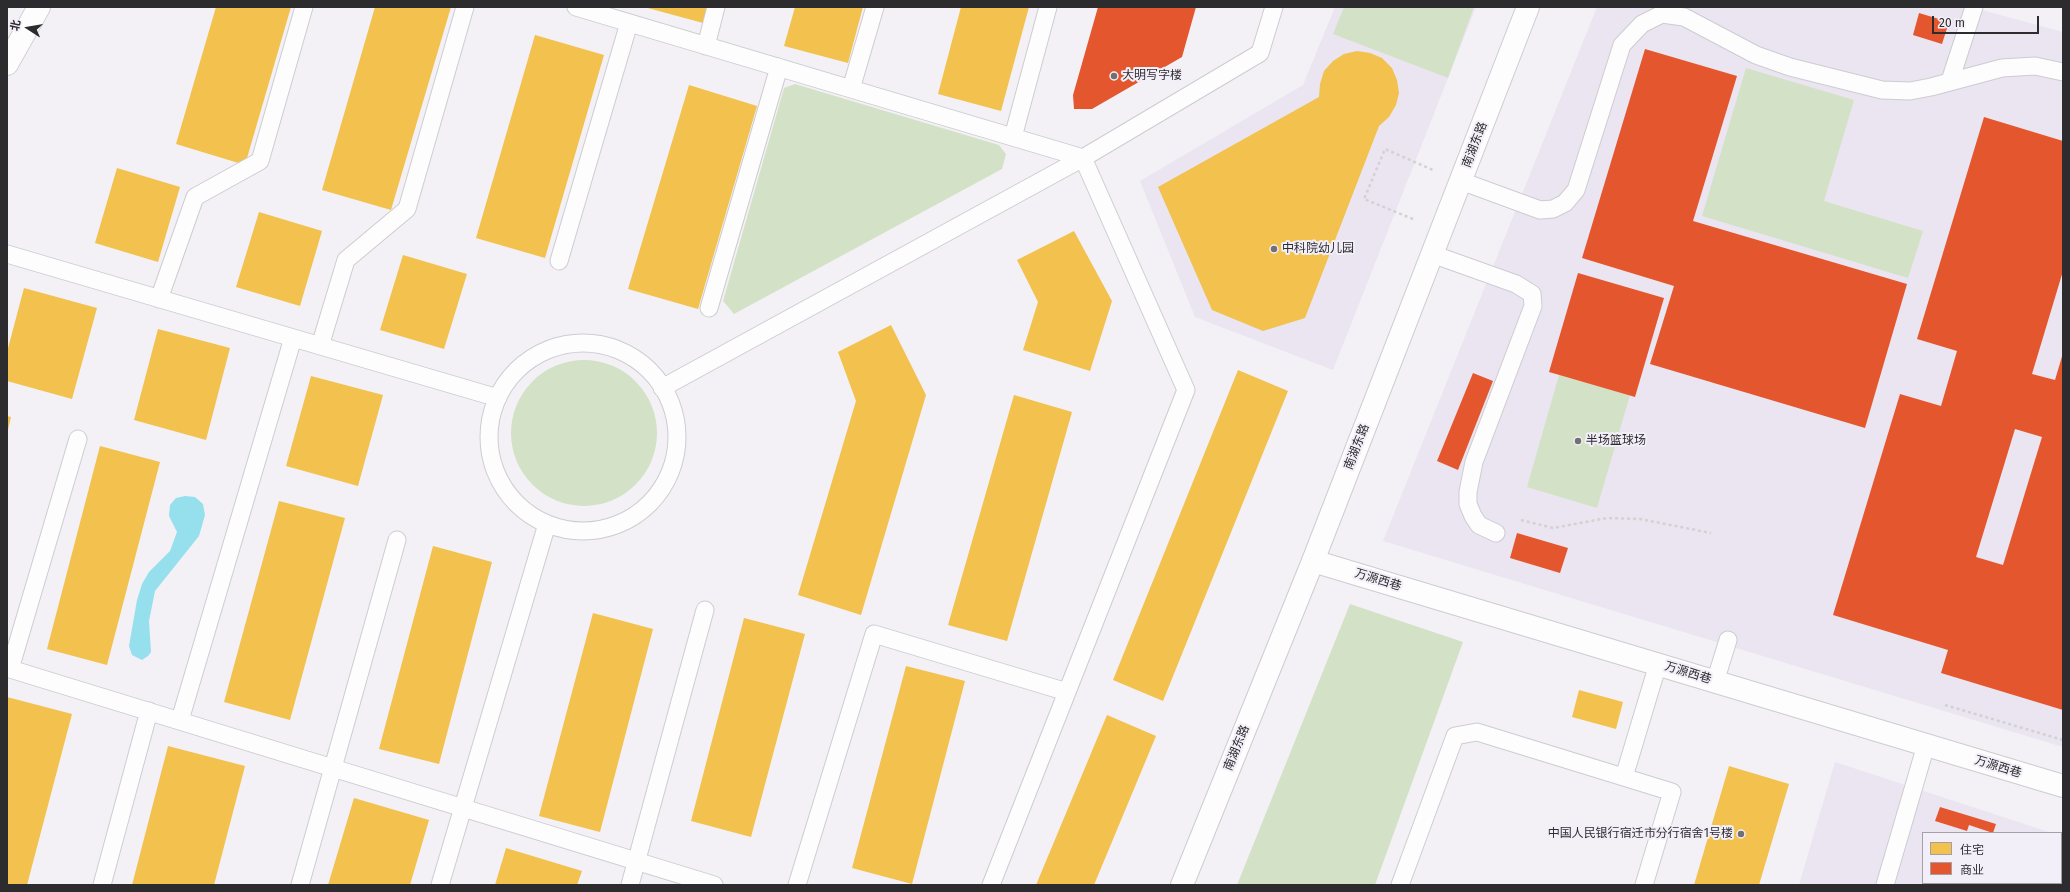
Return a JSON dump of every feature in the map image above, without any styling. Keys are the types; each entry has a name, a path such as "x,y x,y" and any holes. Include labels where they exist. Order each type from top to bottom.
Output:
{"street":[{"path":"7,64 39,7"},
{"name":"南湖东路","path":"1182,885 1313,561 1528,7"},
{"name":"万源西巷","path":"1313,561 2063,786"}],"lane":[{"path":"159,299 195,197 260,161 304,7"},
{"path":"320,346 346,260 407,209 465,7"},
{"path":"576,7 1083,158 1186,390 991,885"},
{"path":"706,46 716,7"},
{"path":"851,88 875,7"},
{"path":"1013,137 1048,7"},
{"path":"662,388 1083,158 1260,53 1274,7"},
{"path":"1950,81 1974,7"},
{"path":"1461,181 1540,210 1553,209 1565,203 1576,190 1622,44 1642,24 1662,14 1684,17 1756,55 1790,67 1882,90 1910,90 1931,87 2002,68 2023,66 2046,67 2063,72"},
{"path":"559,261 629,23"},
{"path":"709,308 778,67"},
{"path":"7,254 498,398"},
{"path":"1432,254 1516,284 1532,294 1534,306 1474,462 1468,492 1468,504 1472,516 1479,525 1496,533"},
{"path":"180,720 293,338"},
{"path":"577,342 607,345 634,358 658,380 662,388 673,408 677,440 671,472 654,500 628,520 598,531 566,530 536,519 512,501 496,475 488,446 491,415 502,387 521,364 548,349 577,342"},
{"path":"78,439 9,668 714,885"},
{"path":"440,885 547,524"},
{"path":"300,885 397,540"},
{"path":"630,885 638,861 705,610"},
{"path":"797,885 874,634 1067,692"},
{"path":"1715,682 1728,640"},
{"path":"1624,777 1658,664"},
{"path":"102,885 148,711"},
{"path":"1400,885 1455,736 1478,732 1672,792 1644,885"},
{"path":"1885,885 1926,745"}],"path":[{"path":"1441,230 1364,199 1384,149 1461,181"},
{"path":"1519,518 1524,521 1553,528 1607,518 1640,519 1711,533"},
{"path":"1946,705 2063,740"}],"shaded area":[{"name":"中科院幼儿园","path":"1335,7 1476,7 1333,370 1195,317 1140,181 1303,85"},
{"path":"1597,7 1971,7 2063,32 2063,747 1383,541"},
{"path":"1835,762 2049,832 1922,832 1922,884 2062,884 2063,837 2063,885 1799,885"}],"green space":[{"path":"1344,7 1474,7 1448,78 1333,34"},
{"path":"1746,68 1854,100 1824,201 1923,231 1908,278 1702,216"},
{"path":"795,84 999,145 1006,154 1002,169 734,314 723,301 784,88"},
{"path":"584,360 612,366 630,377 640,387 651,405 657,433 651,461 640,479 630,489 612,500 584,506 556,500 538,489 528,479 517,461 511,433 517,405 528,387 538,377 556,366"},
{"name":"半场篮球场","path":"1559,375 1630,395 1597,508 1527,487"},
{"path":"1350,604 1463,642 1375,885 1237,885"}],"water":[{"path":"185,496 195,497 203,504 205,515 199,536 155,591 149,621 151,652 142,660 132,655 129,646 137,600 142,584 149,572 170,551 177,532 169,516 170,505 176,498"}],"building: 住宅":[{"path":"216,7 291,7 245,165 176,144"},
{"path":"375,7 451,7 391,210 322,190"},
{"path":"644,7 707,7 703,23"},
{"path":"795,7 863,7 848,63 784,46"},
{"path":"961,7 1029,7 1001,111 938,94"},
{"path":"535,35 604,55 545,258 476,238"},
{"path":"1357,51 1370,53 1382,58 1392,68 1397,80 1399,93 1396,105 1389,117 1379,126 1305,318 1263,331 1212,310 1158,187 1319,97 1320,84 1324,71 1333,61 1344,54"},
{"path":"689,85 757,106 698,309 628,289"},
{"path":"117,168 180,187 158,262 95,243"},
{"path":"259,212 322,231 300,306 236,287"},
{"path":"1074,231 1112,301 1090,371 1023,350 1038,302 1017,260"},
{"path":"403,255 467,274 444,349 380,330"},
{"path":"24,288 97,308 72,399 7,381 7,352"},
{"path":"891,325 926,395 861,615 798,595 856,401 838,352"},
{"path":"158,329 230,348 206,440 134,420"},
{"path":"1238,370 1288,391 1163,701 1113,680"},
{"path":"311,376 383,395 358,486 286,466"},
{"path":"1014,395 1072,412 1007,641 948,625"},
{"path":"7,416 11,417 8,430 7,430"},
{"path":"100,446 160,462 107,665 47,649"},
{"path":"279,501 345,518 290,720 224,702"},
{"path":"433,546 492,562 439,764 379,749"},
{"path":"593,613 653,629 600,832 539,816"},
{"path":"744,618 805,634 751,837 691,821"},
{"path":"906,666 965,681 912,884 852,868"},
{"path":"1579,690 1623,702 1616,729 1572,717"},
{"path":"7,697 72,714 27,885 7,885"},
{"path":"1107,715 1156,736 1094,885 1036,885"},
{"path":"168,746 245,766 214,885 132,885"},
{"name":"中国人民银行宿迁市分行宿舍1号楼","path":"1729,766 1789,784 1759,885 1694,885"},
{"path":"354,798 429,820 410,885 328,885"},
{"path":"506,848 582,871 577,885 495,885"}],"building: 商业":[{"name":"大明写字楼","path":"1098,7 1196,7 1182,57 1092,109 1074,109 1073,95"},
{"path":"1919,13 1949,22 1942,44 1913,35"},
{"path":"1645,49 1737,76 1693,221 1907,284 1865,428 1650,364 1674,286 1582,258"},
{"path":"1984,117 2063,141 2063,271 2032,374 2055,380 2063,353 2063,710 1941,673 1948,650 1833,615 1900,394 1941,406 1957,351 1917,339","holes":["2015,429 2042,437 2003,565 1976,557"]},
{"path":"1578,273 1664,298 1635,397 1549,372"},
{"path":"1473,373 1493,381 1458,470 1437,461"},
{"path":"1517,533 1568,548 1560,573 1510,558"},
{"path":"1940,807 1996,824 1993,832 1969,825 1967,831 1935,821"}],"place":[{"name":"大明写字楼","path":"1114,76"},
{"name":"中科院幼儿园","path":"1274,249"},
{"name":"半场篮球场","path":"1578,441"},
{"name":"中国人民银行宿迁市分行宿舍1号楼","path":"1741,834"}]}
